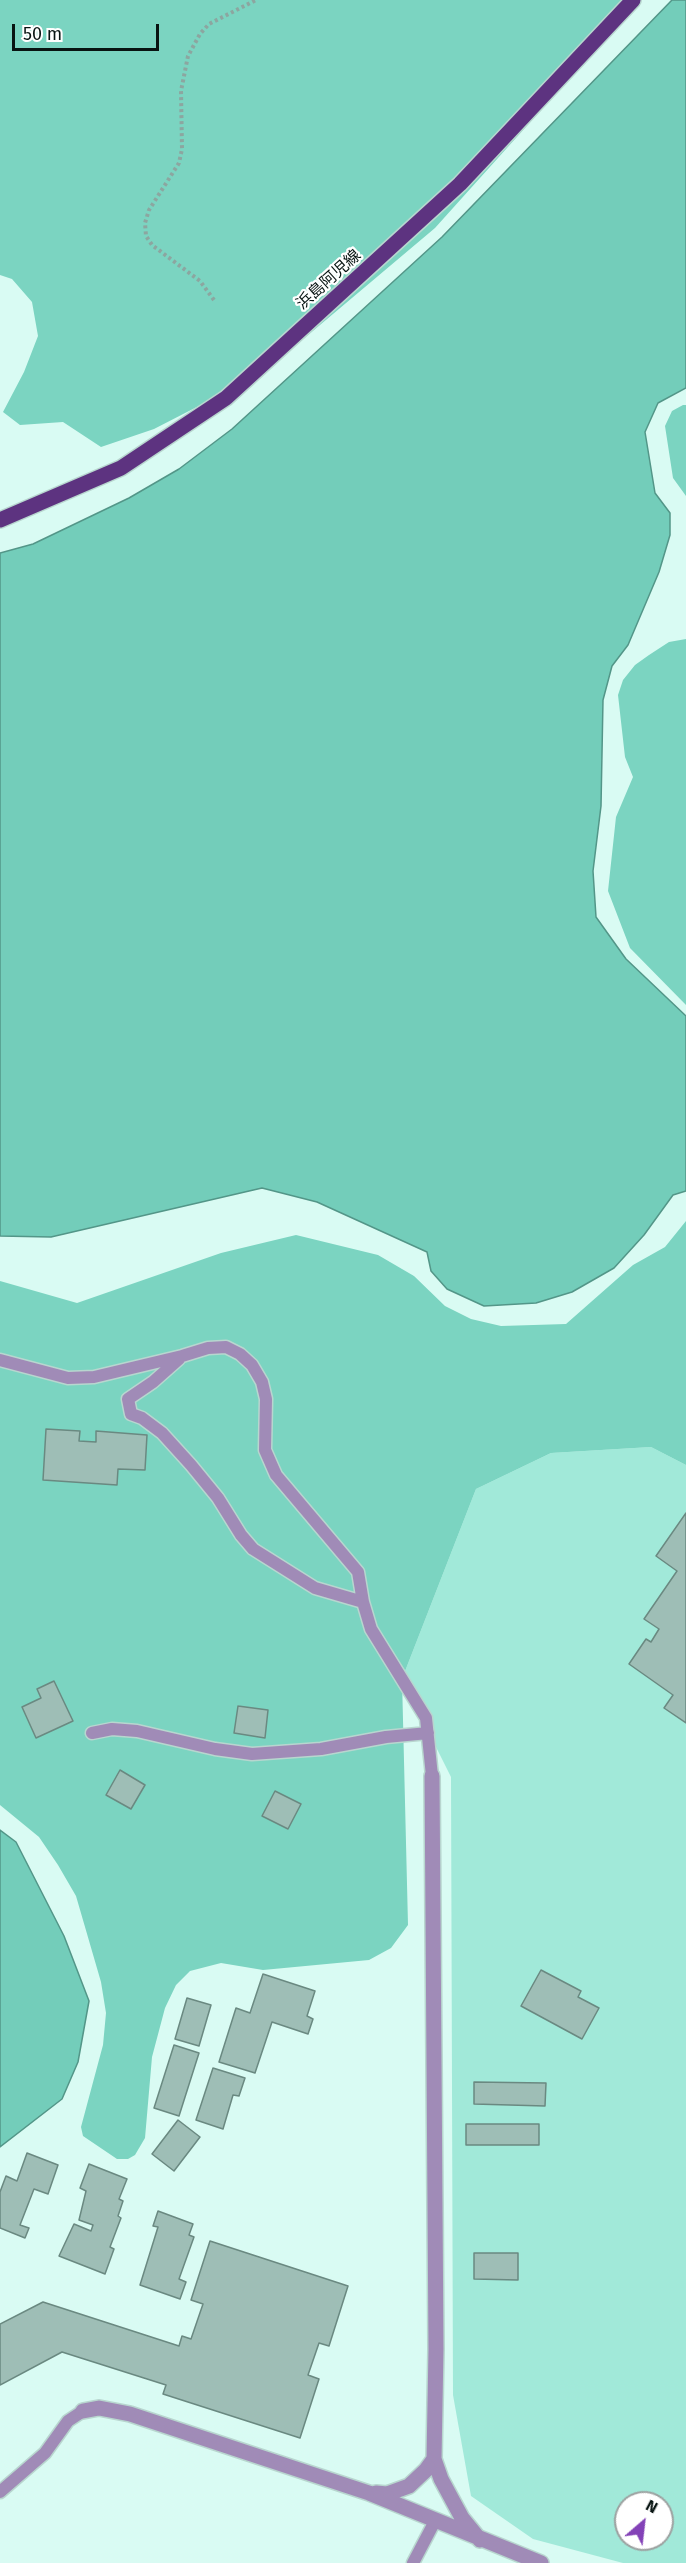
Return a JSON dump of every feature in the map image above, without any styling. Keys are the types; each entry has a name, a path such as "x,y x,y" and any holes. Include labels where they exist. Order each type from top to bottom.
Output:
{"main road":[{"name":"浜島阿児線","path":"0,520 122,468 226,398 460,184 633,0"}],"street":[{"path":"432,1776 436,2349 434,2459 441,2479 462,2518 480,2540"},
{"path":"83,2411 99,2408 130,2414 369,2493 541,2563"},
{"path":"369,2493 387,2494 409,2486 422,2475 434,2459"}],"lane":[{"path":"0,1360 68,1378 94,1377 208,1348 226,1347 240,1354 252,1365 262,1382 266,1400 265,1449 276,1475 358,1572 371,1629 388,1653 426,1718 432,1776"},
{"path":"182,1356 153,1382 128,1399 131,1414 142,1418 162,1434 191,1465 254,1549 315,1588 363,1602"},
{"path":"92,1733 112,1729 137,1731 215,1749 252,1754 321,1749 386,1737 428,1733"},
{"path":"0,2492 45,2453 68,2421 83,2411"},
{"path":"412,2563 435,2521"}],"path":[{"path":"214,300 200,281 152,245 146,236 145,223 149,210 179,164 182,149 181,91 188,56 200,34 209,24 256,0"}],"shaded area":[{"path":"0,0 640,0 435,228 263,373 154,429 101,447 63,422 20,425 3,412 24,372 38,336 32,302 12,279 0,275"},
{"path":"672,0 686,0 686,388 658,403 645,432 655,493 670,513 670,535 659,572 628,645 612,666 603,700 601,806 593,871 596,917 626,959 686,1016 686,1191 673,1195 644,1235 614,1268 572,1292 536,1303 484,1306 447,1289 431,1271 427,1252 317,1202 262,1188 51,1237 0,1236 0,553 33,544 129,498 179,469 232,429 442,237"},
{"path":"686,405 686,496 673,478 665,426 672,411"},
{"path":"686,639 686,1005 630,948 608,891 616,817 633,777 625,757 618,695 623,680 635,665 669,642"},
{"path":"686,1221 686,1465 651,1447 551,1453 476,1489 402,1679 408,1925 391,1948 369,1960 263,1970 221,1963 190,1971 176,1985 165,2008 152,2057 145,2138 135,2155 128,2159 117,2159 83,2136 81,2127 103,2045 106,2013 101,1982 76,1896 39,1837 0,1805 0,1281 77,1303 221,1253 296,1235 378,1255 414,1276 445,1306 471,1319 501,1326 566,1324 633,1265 665,1247"},
{"path":"651,1447 686,1465 686,2563 623,2563 533,2539 471,2496 453,2395 451,1777 402,1679 476,1489 551,1453"},
{"path":"0,1830 16,1842 64,1936 89,2001 78,2062 62,2099 0,2147"}],"building":[{"path":"46,1429 80,1431 79,1441 96,1442 96,1431 147,1435 145,1470 118,1469 117,1485 43,1480"},
{"path":"686,1513 686,1723 664,1708 673,1695 629,1664 646,1639 651,1642 659,1629 644,1619 677,1571 656,1556"},
{"path":"54,1681 73,1721 36,1738 22,1707 41,1698 37,1689"},
{"path":"238,1706 268,1710 265,1738 234,1733"},
{"path":"120,1770 145,1785 131,1809 106,1795"},
{"path":"275,1791 301,1804 288,1829 262,1816"},
{"path":"541,1970 581,1991 578,1997 599,2008 582,2039 521,2006"},
{"path":"263,1974 315,1991 307,2016 313,2019 308,2034 272,2022 255,2073 219,2062 236,2008 250,2013"},
{"path":"187,1998 211,2005 199,2046 175,2039"},
{"path":"174,2045 199,2053 179,2116 154,2108"},
{"path":"213,2068 245,2078 239,2096 233,2095 223,2129 196,2120"},
{"path":"474,2082 546,2083 545,2106 474,2104"},
{"path":"178,2120 200,2137 174,2171 152,2154"},
{"path":"466,2124 539,2124 539,2145 466,2145"},
{"path":"27,2153 58,2165 48,2194 34,2189 20,2225 29,2228 25,2238 0,2228 0,2192 6,2176 17,2181"},
{"path":"89,2164 127,2179 119,2199 123,2201 118,2216 121,2218 110,2247 114,2249 105,2274 59,2256 74,2224 91,2231 93,2225 79,2220 86,2191 80,2188"},
{"path":"158,2211 193,2224 189,2235 194,2237 179,2279 186,2282 180,2299 140,2285 158,2227 153,2226"},
{"path":"210,2241 348,2286 329,2346 319,2343 308,2375 319,2379 300,2438 163,2394 166,2385 62,2352 0,2385 0,2324 43,2302 179,2346 182,2336 191,2339 203,2304 191,2300"},
{"path":"474,2253 518,2253 518,2280 474,2279"}]}
